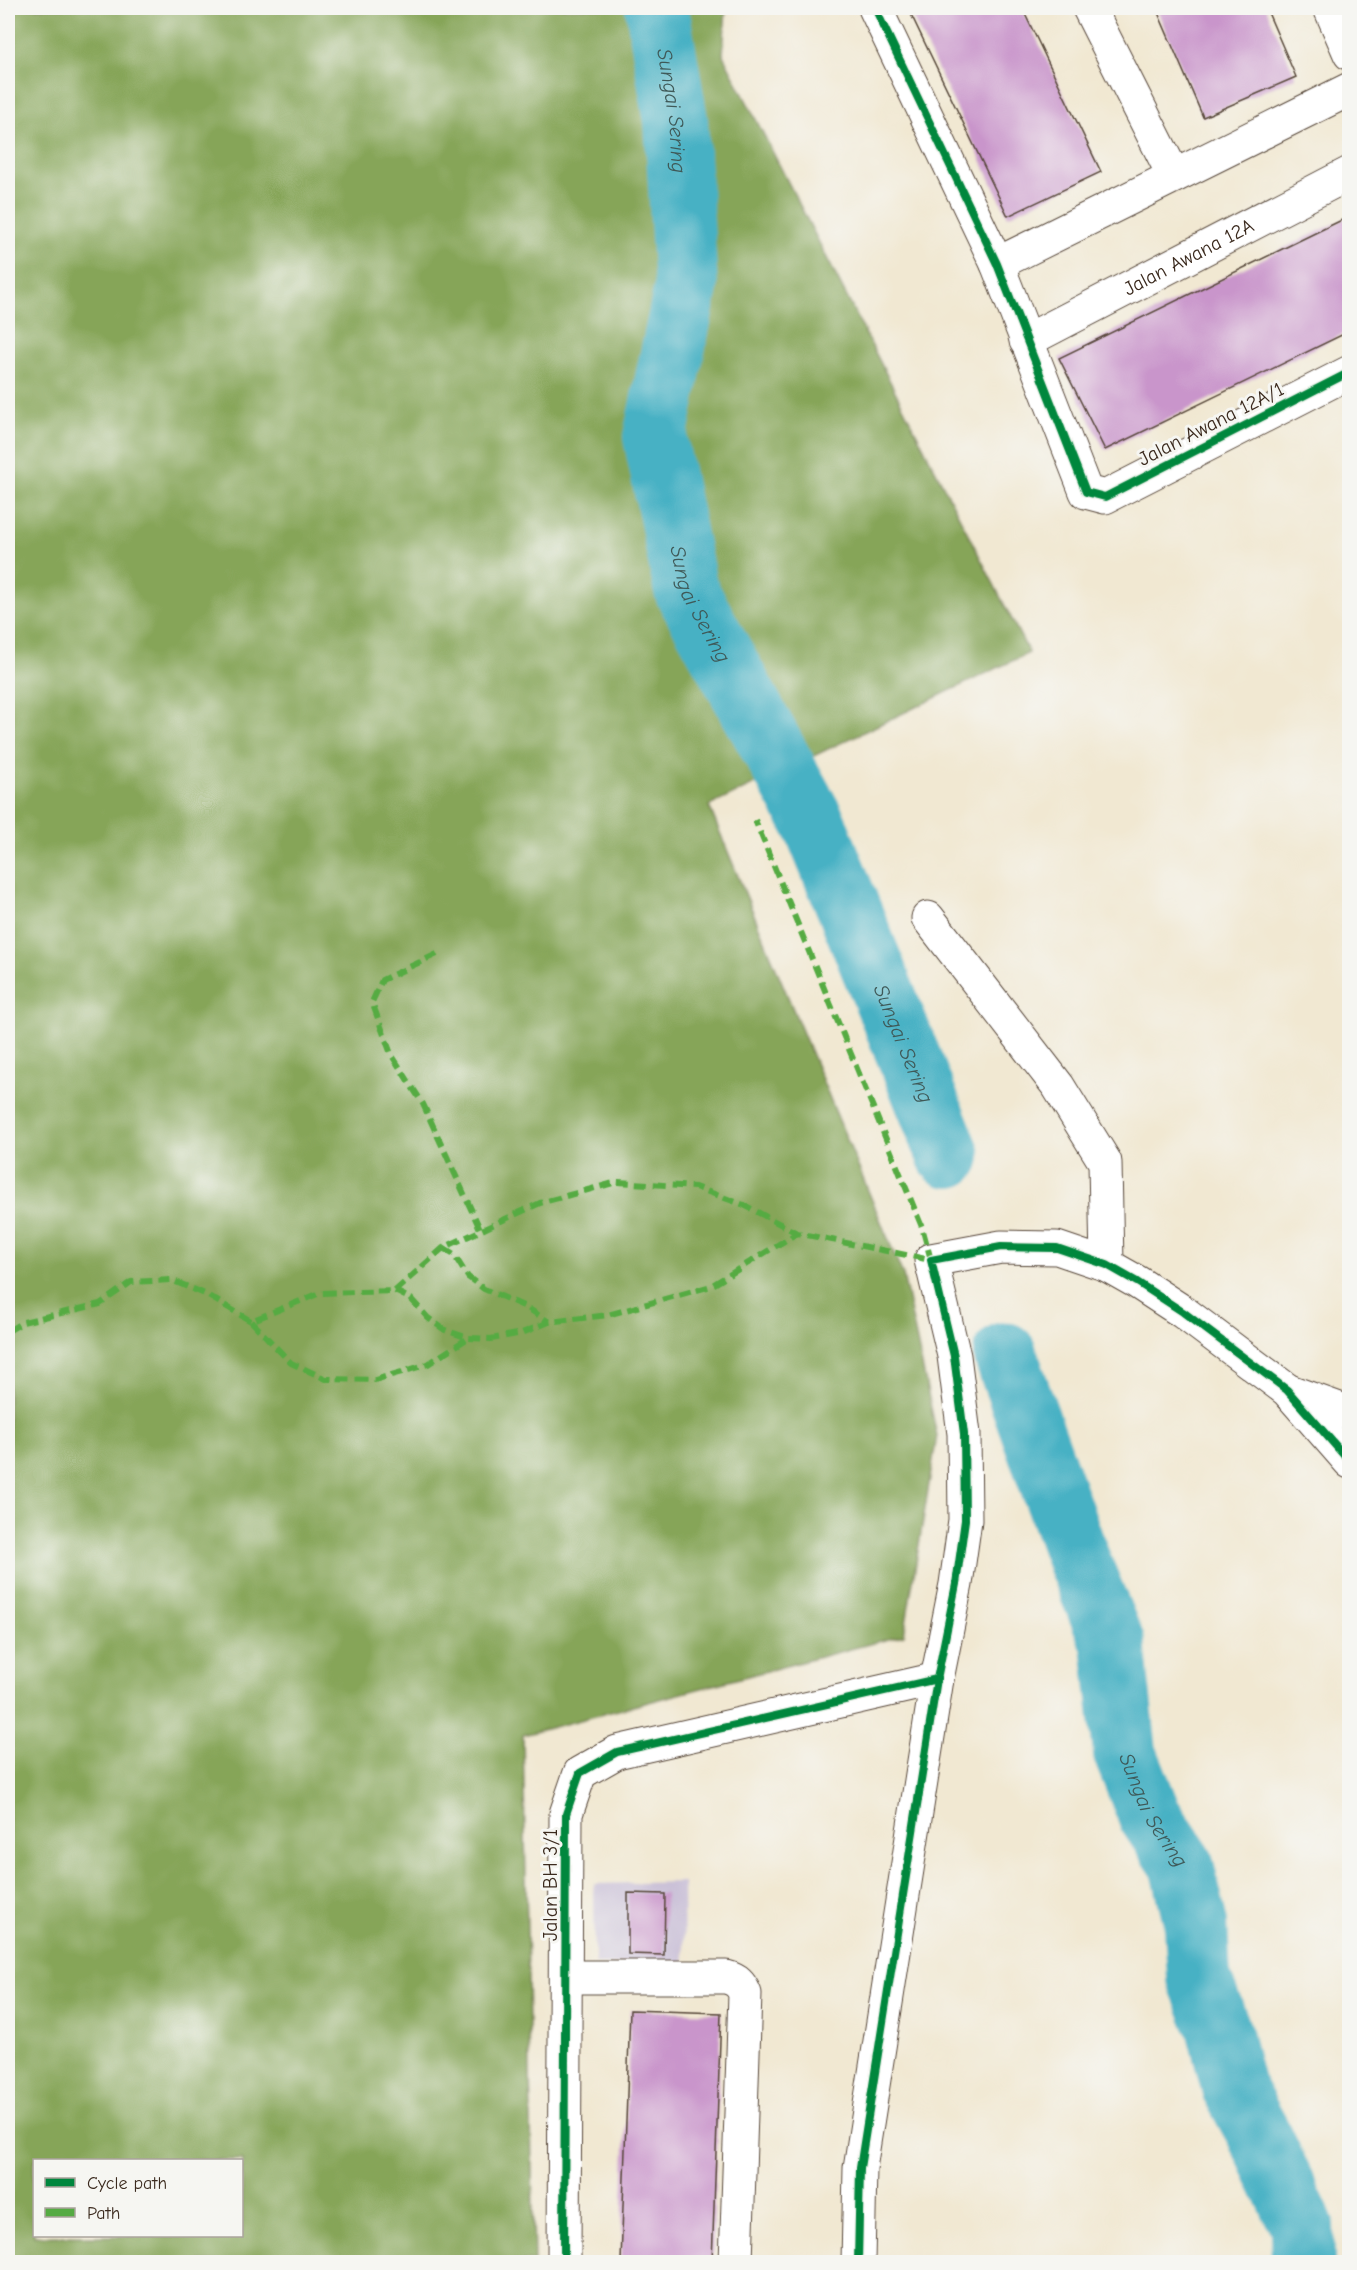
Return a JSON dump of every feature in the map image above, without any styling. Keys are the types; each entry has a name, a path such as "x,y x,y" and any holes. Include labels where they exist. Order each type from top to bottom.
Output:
{"street":[{"path":"875,8 997,264 1026,341"},
{"path":"1089,8 1174,176"},
{"path":"1330,8 1350,54"},
{"path":"997,264 1350,89"},
{"name":"Jalan Awana 12A","path":"1026,341 1350,173"},
{"name":"Jalan Awana 12A/1","path":"1026,341 1086,492 1105,496 1350,372"},
{"path":"928,918 1058,1086 1105,1162 1107,1265"},
{"path":"858,2262 860,2168 937,1679 956,1584 965,1520 964,1434 954,1356 931,1260 1001,1247 1057,1248 1107,1265 1183,1312 1287,1390 1350,1462"},
{"path":"1287,1390 1350,1413"},
{"name":"Jalan BH 3/1","path":"564,2262 566,1814 580,1773 617,1752 937,1679"},
{"path":"566,1977 726,1977 735,1980 742,1987 745,1994 736,2262"}],"shaded area":[{"path":"683,1882 684,1966 595,1964 594,1884"}],"green space":[{"path":"8,8 726,8 723,55 1029,653 709,806 903,1275 937,1436 904,1635 523,1735 534,2262 8,2262"}],"building":[{"path":"908,8 1022,8 1101,172 1008,216"},
{"path":"1156,8 1266,8 1296,77 1203,117"},
{"path":"1350,216 1350,331 1105,450 1059,358"},
{"path":"628,1893 665,1894 664,1955 628,1954"},
{"path":"630,2010 721,2013 712,2262 621,2262"}],"waterway":[{"name":"Sungai Sering","path":"657,8 676,120 686,287 655,437 686,590 814,823 949,1156"},
{"name":"Sungai Sering","path":"1005,1354 1078,1559 1113,1643 1125,1753 1150,1816 1182,1864 1196,1925 1199,1978 1218,2027 1233,2087 1262,2140 1302,2226 1303,2262"}],"marked path":[{"path":"8,1331 23,1322 100,1304 131,1282 171,1280 205,1294 251,1321 320,1293 395,1291 411,1299 428,1318 445,1330 468,1338 491,1339 522,1333 549,1322 608,1315 711,1286 797,1233 931,1260 922,1227 755,820"},
{"path":"437,954 382,980 372,1002 391,1054 423,1104 481,1231"},
{"path":"395,1291 443,1248 540,1203 617,1182 695,1187 744,1205 797,1233"},
{"path":"443,1248 454,1255 468,1277 484,1289 526,1307 549,1322"},
{"path":"251,1321 291,1363 326,1379 375,1380 428,1364 468,1338"}],"cycle path":[{"path":"875,8 997,264 1086,492 1105,497 1350,372"},
{"path":"858,2262 860,2168 937,1679 956,1584 965,1520 964,1434 954,1356 931,1260 1001,1247 1057,1248 1107,1265 1183,1312 1287,1390 1350,1462"},
{"path":"564,2262 566,1814 580,1773 617,1752 937,1679"}]}
